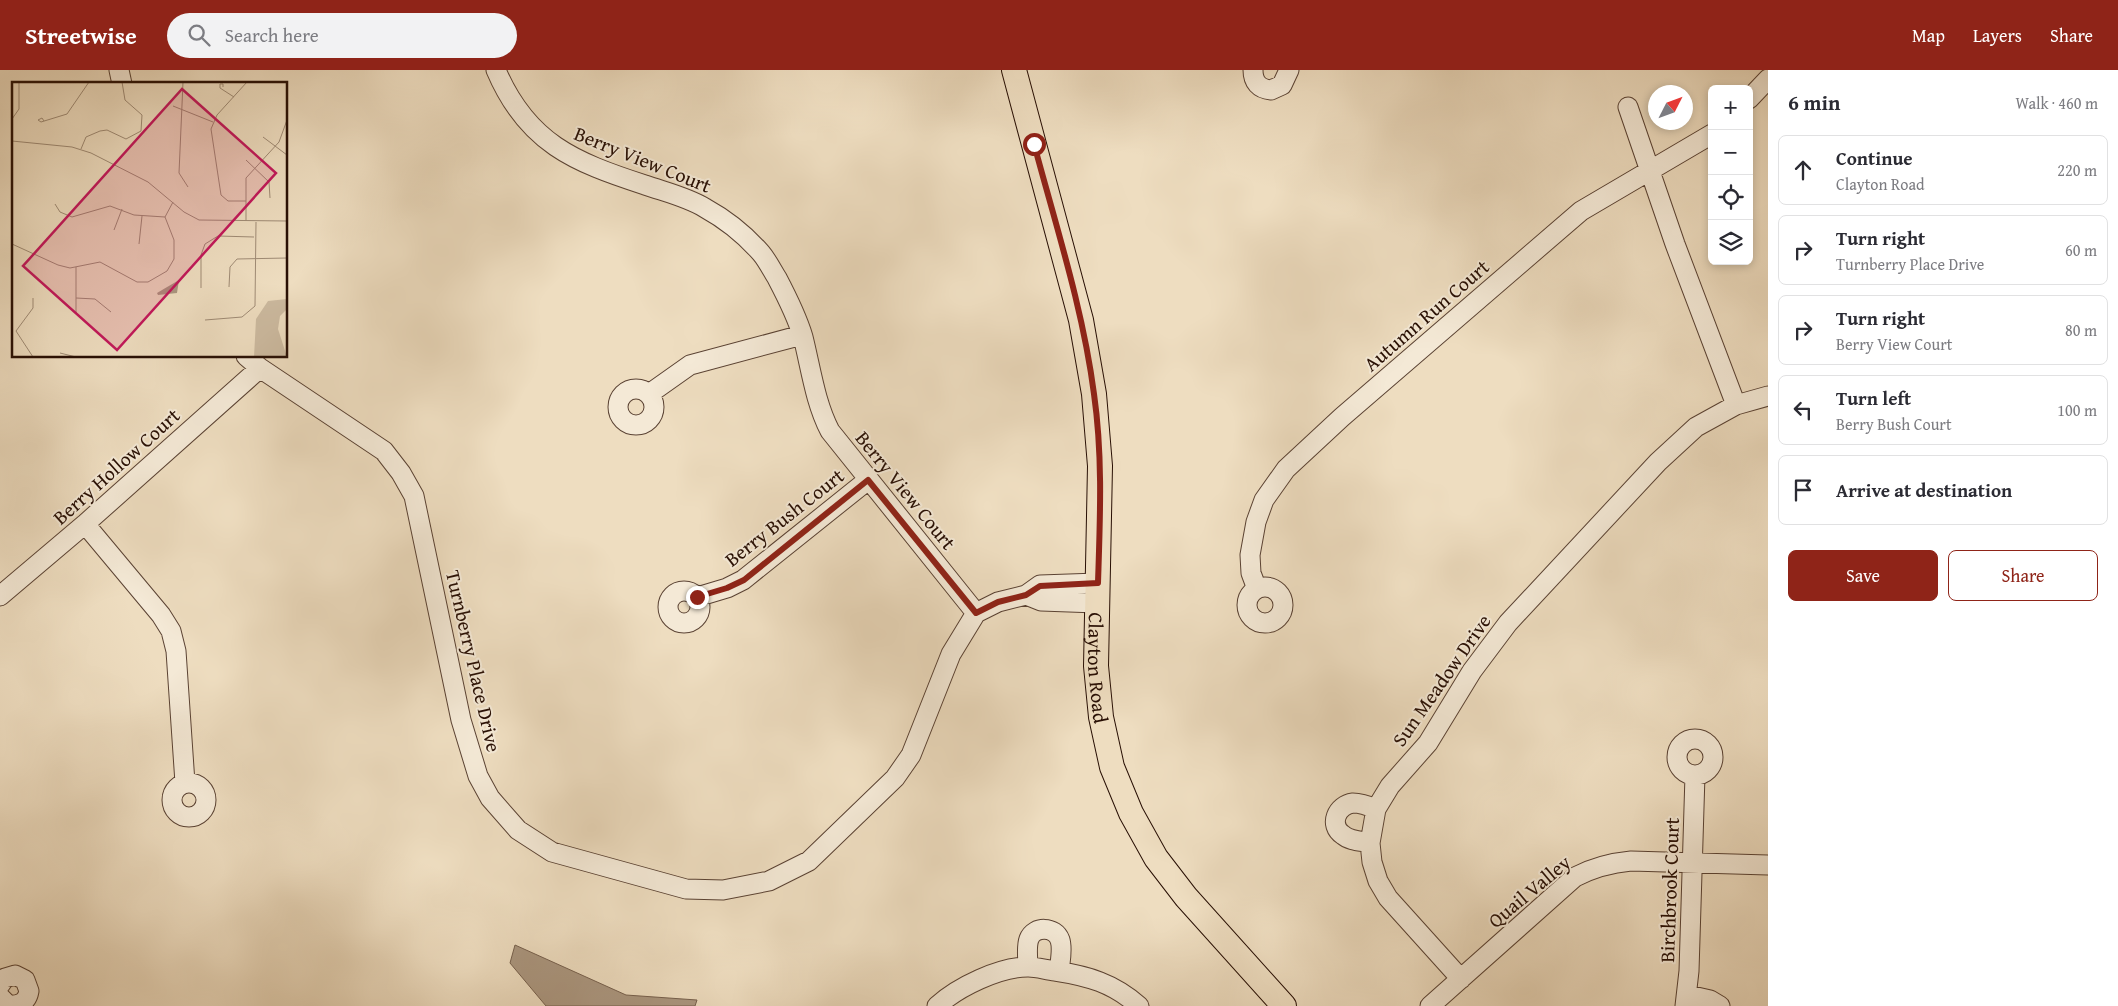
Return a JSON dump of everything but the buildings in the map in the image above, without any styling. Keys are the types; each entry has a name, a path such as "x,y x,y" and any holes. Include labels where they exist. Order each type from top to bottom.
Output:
{"main road":[{"name":"Clayton Road","path":"1014,70 1081,320 1090,369 1100,458 1096,666 1101,717 1112,767 1142,836 1170,878 1284,1006"}],"street":[{"name":"Berry View Court","path":"496,70 510,100 542,137 560,151 600,170 680,197 705,208 742,235 762,254 787,296 802,336 821,413 830,432 976,613"},
{"path":"1252,70 1258,86 1271,90 1282,85 1289,70"},
{"path":"1753,95 1768,79"},
{"path":"1628,107 1698,309 1736,405"},
{"name":"Autumn Run Court","path":"1257,589 1251,573 1250,555 1256,522 1264,500 1286,469 1342,417 1581,211 1708,136"},
{"path":"648,394 690,365 802,336"},
{"name":"Berry Hollow Court","path":"0,596 85,524 253,362"},
{"name":"Turnberry Place Drive","path":"253,362 384,452 401,473 414,496 460,720 478,776 490,798 518,830 552,852 686,889 724,890 769,881 809,861 895,778 911,755 951,654 976,613"},
{"name":"Sun Meadow Drive","path":"1461,979 1388,898 1378,880 1372,862 1370,843 1376,809 1390,786 1428,743 1472,671 1508,623 1688,432 1736,405 1768,396"},
{"name":"Berry Bush Court","path":"697,597 727,588 744,580 868,480"},
{"path":"85,524 161,615 171,632 176,651 185,783"},
{"path":"976,613 998,602 1026,595 1040,601 1098,593"},
{"name":"Birchbrook Court","path":"1686,1001 1695,775"},
{"path":"1370,843 1342,835 1336,826 1336,815 1343,806 1353,803 1376,809"},
{"name":"Quail Valley","path":"1430,1006 1575,877 1593,868 1610,863 1631,861 1768,865"},
{"path":"1028,967 1028,941 1038,930 1049,930 1054,932 1060,940 1059,972"},
{"path":"937,1006 962,988 1004,971 1028,967 1086,976 1107,984 1139,1006"},
{"path":"1686,1001 1710,1000 1720,1006"}],"shaded area":[{"path":"515,945 626,995 697,1000 695,1006 546,1006 510,963"}],"route":[{"path":"697,597 727,588 744,580 868,480 976,613 998,602 1026,595 1040,586 1098,583 1100,466 1094,394 1081,320 1034,144"}]}
